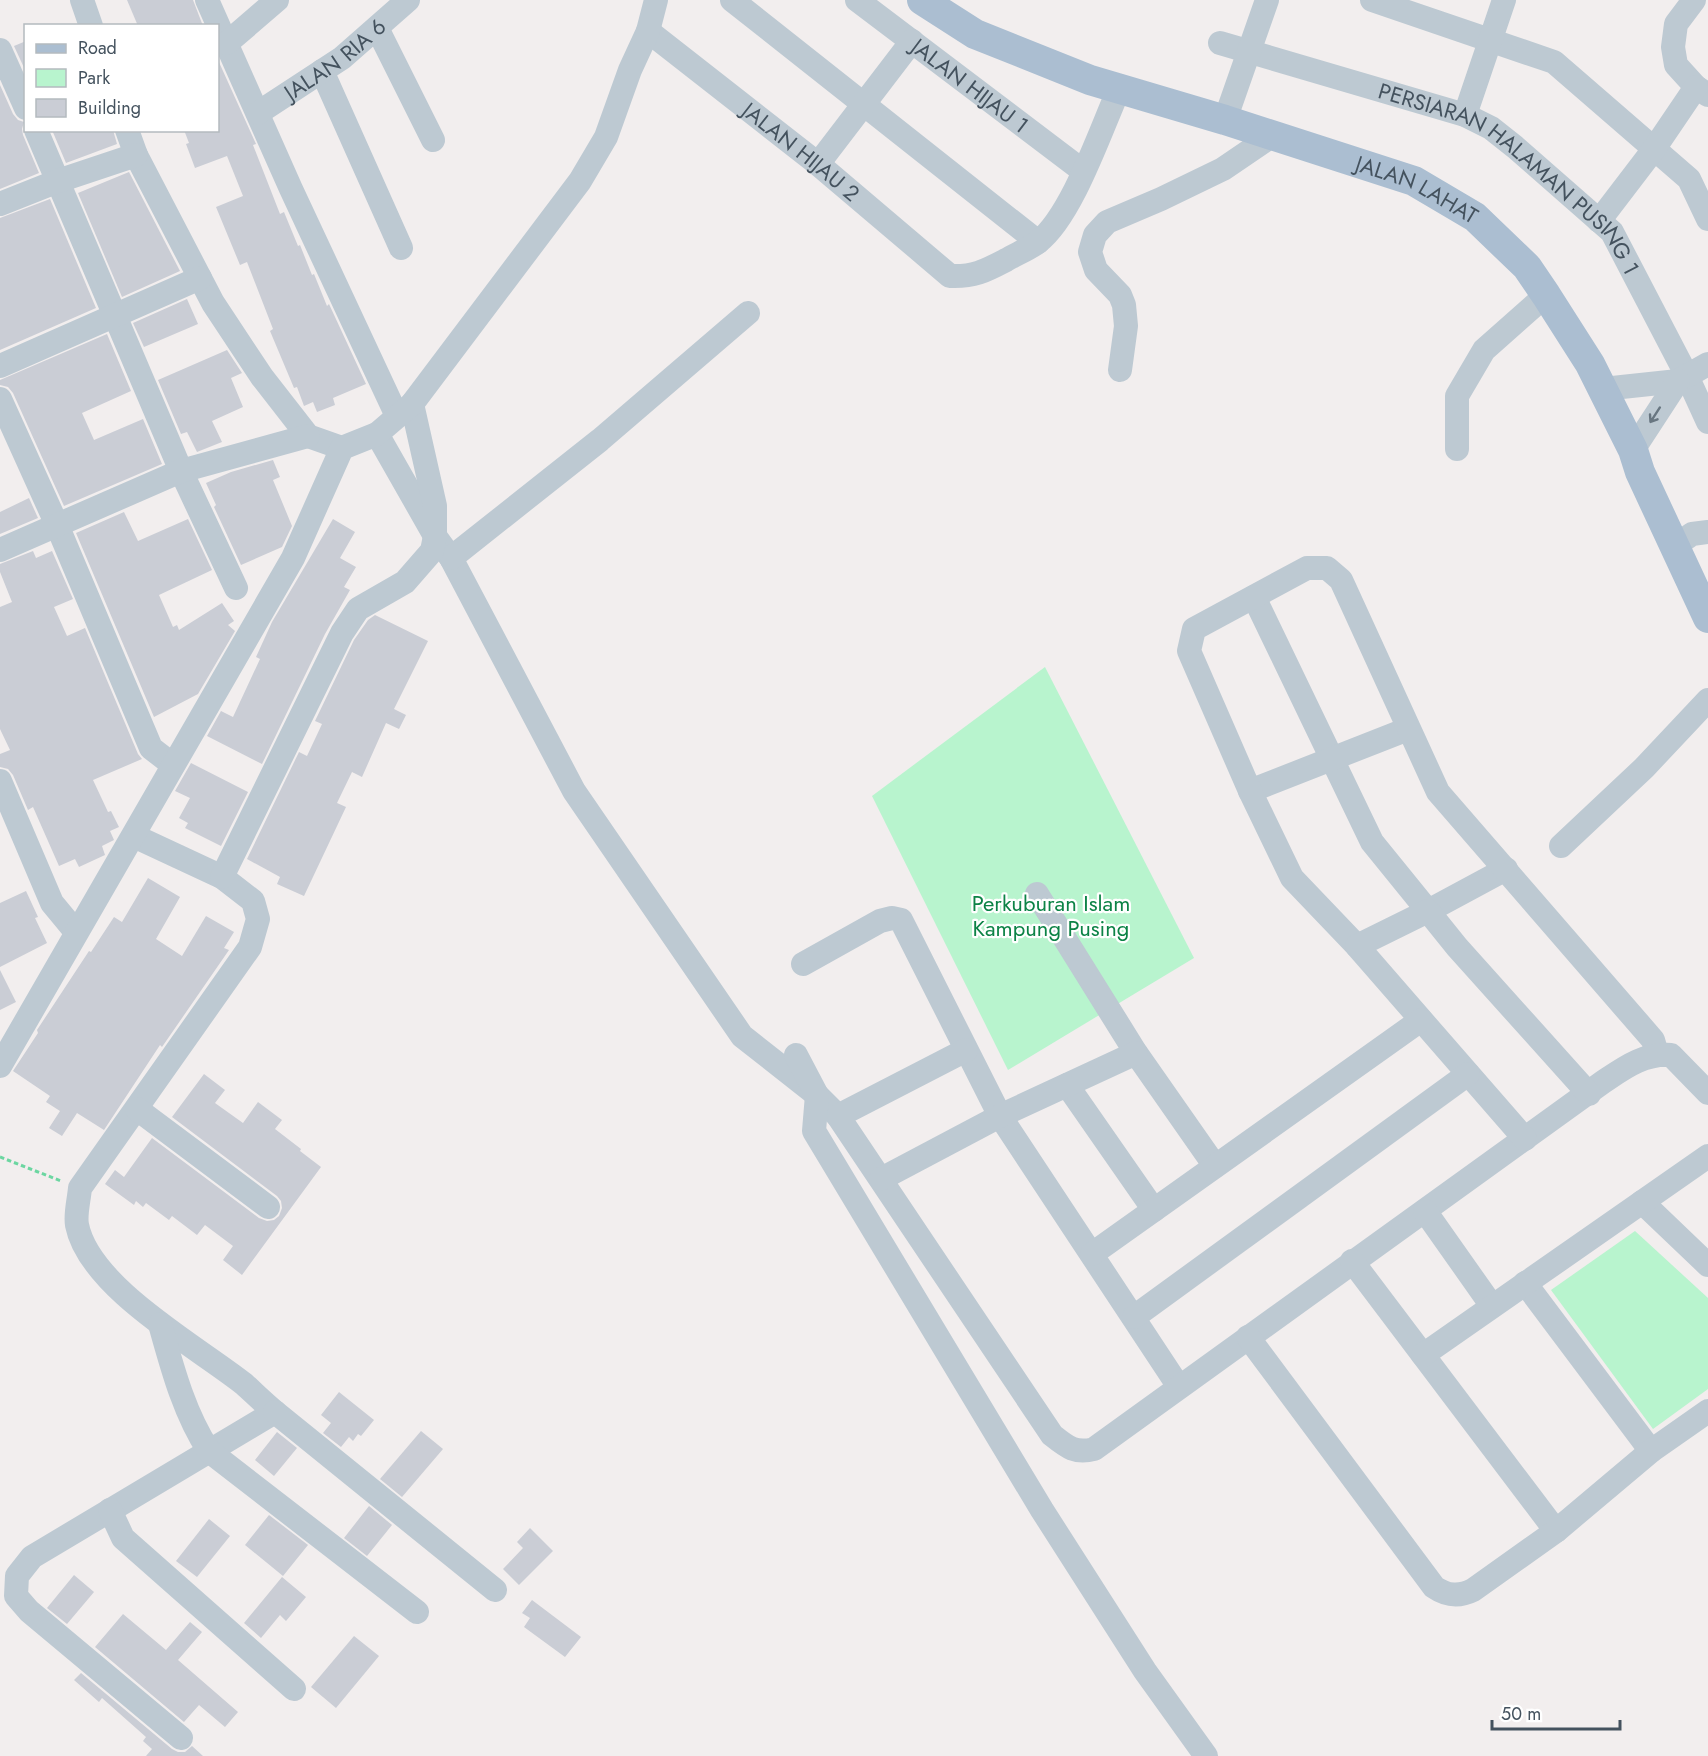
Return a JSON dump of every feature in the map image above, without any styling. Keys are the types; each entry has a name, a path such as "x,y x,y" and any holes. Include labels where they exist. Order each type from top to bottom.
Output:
{"main road":[{"name":"JALAN LAHAT","path":"922,0 975,34 1090,80 1225,120 1414,181 1475,217 1527,267 1590,364 1633,450 1640,472 1708,618"}],"street":[{"path":"82,0 90,24"},
{"path":"207,0 218,24"},
{"path":"226,43 277,0"},
{"name":"JALAN RIA 6","path":"258,113 342,58 408,0"},
{"path":"128,132 136,155 213,303 262,377 308,436 342,448 377,434 404,410 580,181 606,136 630,70 648,31 656,0"},
{"path":"732,0 1038,242 1058,221 1119,89"},
{"name":"JALAN HIJAU 1","path":"857,0 1083,171"},
{"path":"1225,120 1267,0"},
{"path":"1372,0 1554,62 1689,179 1708,219"},
{"path":"1465,115 1504,0"},
{"path":"1599,221 1702,91 1676,65 1672,47 1676,24 1694,0"},
{"path":"219,27 258,113 404,410 435,506 435,536 432,551 405,582 358,609 342,633 222,877"},
{"path":"377,28 433,140"},
{"name":"JALAN HIJAU 2","path":"648,31 818,165 950,276 969,277 980,273 1038,242"},
{"path":"818,165 912,41"},
{"name":"PERSIARAN HALAMAN PUSING 1","path":"1220,43 1465,115 1491,128 1612,232 1682,378 1708,422"},
{"path":"0,50 24,104"},
{"path":"322,71 401,248"},
{"path":"37,132 181,471 236,588"},
{"path":"1120,370 1126,326 1124,305 1120,295 1096,270 1089,252 1095,235 1107,222 1223,169 1273,135"},
{"path":"0,204 58,181 136,155"},
{"path":"0,366 200,278"},
{"path":"1457,449 1457,396 1484,350 1546,295"},
{"path":"451,558 600,440 748,313"},
{"path":"1603,389 1682,378 1708,364"},
{"path":"1633,450 1682,378"},
{"path":"0,399 57,525 151,748 173,765"},
{"path":"377,434 435,536 451,558 574,791 742,1036 817,1095 838,1116 1052,1435 1070,1450 1082,1452 1094,1449 1352,1261 1634,1062 1657,1054 1671,1055 1708,1093"},
{"path":"0,550 181,471 308,436"},
{"path":"0,1066 293,558 342,448"},
{"path":"1675,546 1692,534 1708,532"},
{"path":"1525,1139 1361,952 1292,878 1250,791 1189,651 1194,629 1307,568 1327,568 1341,580 1438,792 1653,1040 1657,1054"},
{"path":"1254,597 1372,842 1457,947 1589,1094"},
{"path":"1561,846 1644,768 1708,700"},
{"path":"1250,791 1408,729"},
{"path":"0,781 52,903 76,932"},
{"path":"134,836 222,877 253,901 258,919 250,947 80,1188 76,1224 83,1244 102,1273 147,1315 244,1384 274,1412 495,1590"},
{"path":"1361,952 1428,911 1506,869"},
{"path":"1037,894 1136,1053 1215,1166"},
{"path":"803,964 880,921 892,918 901,920 1000,1116 1179,1387"},
{"path":"1092,1254 1421,1020"},
{"path":"838,1116 966,1050"},
{"path":"881,1179 1000,1116 1136,1053"},
{"path":"796,1055 817,1095 814,1131 1042,1510 1145,1671 1206,1756"},
{"path":"1134,1317 1468,1074"},
{"path":"1067,1085 1154,1210"},
{"path":"137,1109 268,1206"},
{"path":"1423,1355 1708,1156"},
{"path":"1642,1202 1708,1265"},
{"path":"1425,1211 1492,1306"},
{"path":"1352,1261 1556,1531"},
{"path":"1525,1284 1650,1451"},
{"path":"160,1324 176,1380 200,1437 209,1451 417,1612"},
{"path":"1248,1337 1434,1587 1443,1593 1463,1595 1473,1590 1556,1531 1650,1451 1708,1411"},
{"path":"181,1738 29,1611 16,1596 17,1576 32,1557 274,1412"},
{"path":"110,1510 123,1538 294,1689"}],"path":[{"path":"0,1157 80,1188"}],"green space":[{"name":"Perkuburan Islam Kampung Pusing","path":"1045,667 1194,958 1008,1070 872,796"},
{"path":"1635,1231 1708,1298 1708,1389 1653,1429 1551,1290"}],"building":[{"path":"127,0 193,0 202,24 137,24"},
{"path":"24,42 24,68 14,46"},
{"path":"219,62 256,144 253,145 280,214 284,212 298,246 300,245 312,275 314,274 327,306 329,304 366,384 333,398 335,405 317,412 313,402 304,406 270,331 273,329 247,262 240,265 216,207 243,196 227,156 195,168 186,144 189,143 185,132 219,132"},
{"path":"0,85 13,114 18,120 24,122 23,135 39,173 0,189"},
{"path":"53,132 114,132 117,144 66,163"},
{"path":"129,172 180,271 122,297 78,193"},
{"path":"50,199 96,308 0,350 0,218"},
{"path":"187,299 198,324 144,347 133,323"},
{"path":"107,334 131,391 82,413 94,440 143,419 162,464 64,506 13,393 8,387 0,385 0,380"},
{"path":"227,350 242,373 231,378 243,407 212,421 222,442 197,452 187,432 181,434 158,380"},
{"path":"273,460 280,477 273,480 292,526 282,547 241,565 214,507 216,505 206,483 231,472"},
{"path":"29,498 38,518 0,534 0,512"},
{"path":"124,512 138,541 188,519 212,570 159,595 173,627 177,625 179,630 222,603 234,621 228,625 235,631 198,694 154,717 76,533"},
{"path":"333,519 355,532 340,558 356,567 344,587 350,590 325,634 262,764 207,736 221,711 233,717 260,659 256,657 272,622"},
{"path":"33,551 36,558 52,551 73,599 54,607 67,636 85,628 142,759 93,780 108,812 111,811 119,827 110,831 114,840 102,846 105,855 79,867 75,859 59,866 33,807 28,810 13,775 8,769 0,767 0,754 10,750 0,729 0,607 12,602 0,572 0,564"},
{"path":"375,615 428,641 394,709 406,715 399,729 386,723 362,777 352,772 337,803 346,807 304,896 277,884 280,877 247,859 299,752 307,756 322,724 315,721 354,640 368,620"},
{"path":"191,763 248,792 221,846 185,828 188,823 179,818 190,798 175,791"},
{"path":"148,878 180,897 156,939 182,956 206,916 234,932 224,948 229,950 162,1047 160,1045 104,1130 77,1113 62,1136 49,1128 60,1111 46,1102 50,1096 13,1071 89,951 91,952 114,917 122,922"},
{"path":"26,891 47,943 0,967 0,903"},
{"path":"0,970 16,1002 0,1010"},
{"path":"204,1074 225,1090 215,1103 243,1123 258,1102 282,1120 275,1129 321,1167 242,1275 223,1260 233,1246 205,1225 197,1235 172,1216 169,1220 146,1203 143,1207 136,1201 134,1205 105,1184 115,1170 124,1177 152,1138 259,1218 267,1221 279,1216 282,1208 277,1196 172,1117"},
{"path":"339,1392 374,1420 361,1436 358,1434 353,1441 349,1437 341,1447 323,1433 331,1423 321,1415"},
{"path":"421,1431 443,1449 402,1497 380,1479"},
{"path":"277,1432 297,1448 274,1476 255,1460"},
{"path":"369,1506 392,1525 367,1556 344,1538"},
{"path":"269,1515 308,1545 283,1576 245,1545"},
{"path":"209,1519 230,1536 197,1577 176,1561"},
{"path":"530,1528 553,1551 519,1585 503,1569 523,1548 517,1542"},
{"path":"74,1575 94,1592 67,1624 47,1608"},
{"path":"282,1577 306,1597 286,1621 280,1615 261,1638 244,1623"},
{"path":"532,1600 581,1637 565,1657 524,1627 530,1618 522,1613"},
{"path":"123,1614 166,1650 190,1622 202,1632 178,1660 238,1712 225,1727 199,1705 184,1722 95,1647"},
{"path":"354,1636 379,1656 336,1708 311,1687"},
{"path":"81,1673 172,1749 185,1752 192,1746 203,1756 146,1756 152,1749 143,1741 146,1737 102,1698 99,1702 74,1680"}]}
